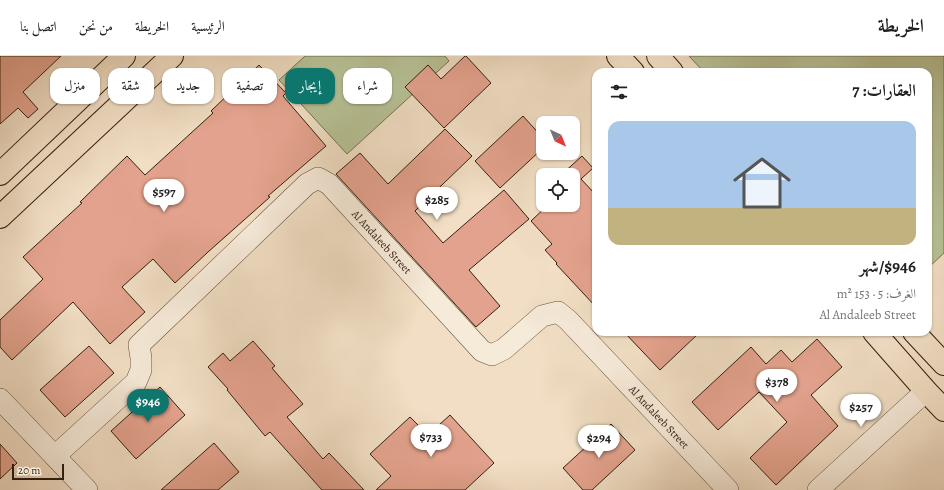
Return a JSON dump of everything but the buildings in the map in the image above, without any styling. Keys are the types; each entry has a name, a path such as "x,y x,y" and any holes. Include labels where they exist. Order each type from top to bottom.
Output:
{"main road":[{"path":"0,174 124,56"},
{"path":"0,217 172,56"},
{"path":"618,56 629,68"},
{"path":"658,56 668,68"},
{"path":"31,144 54,167"},
{"path":"878,336 944,410"},
{"path":"918,336 944,364"}],"street":[{"name":"Al Andaleeb Street","path":"55,456 136,382 141,370 139,345 307,184 318,178 329,184 482,351 492,354 504,349 542,316 558,312 568,320 728,490"},
{"path":"818,490 926,391"},
{"path":"0,399 86,490"}],"green space":[{"path":"305,56 445,56 449,61 347,154 301,104 335,104 335,68 292,68"},
{"path":"689,56 944,56 944,253 932,264 932,68 700,68"},
{"path":"285,74 285,87 279,80"}]}
